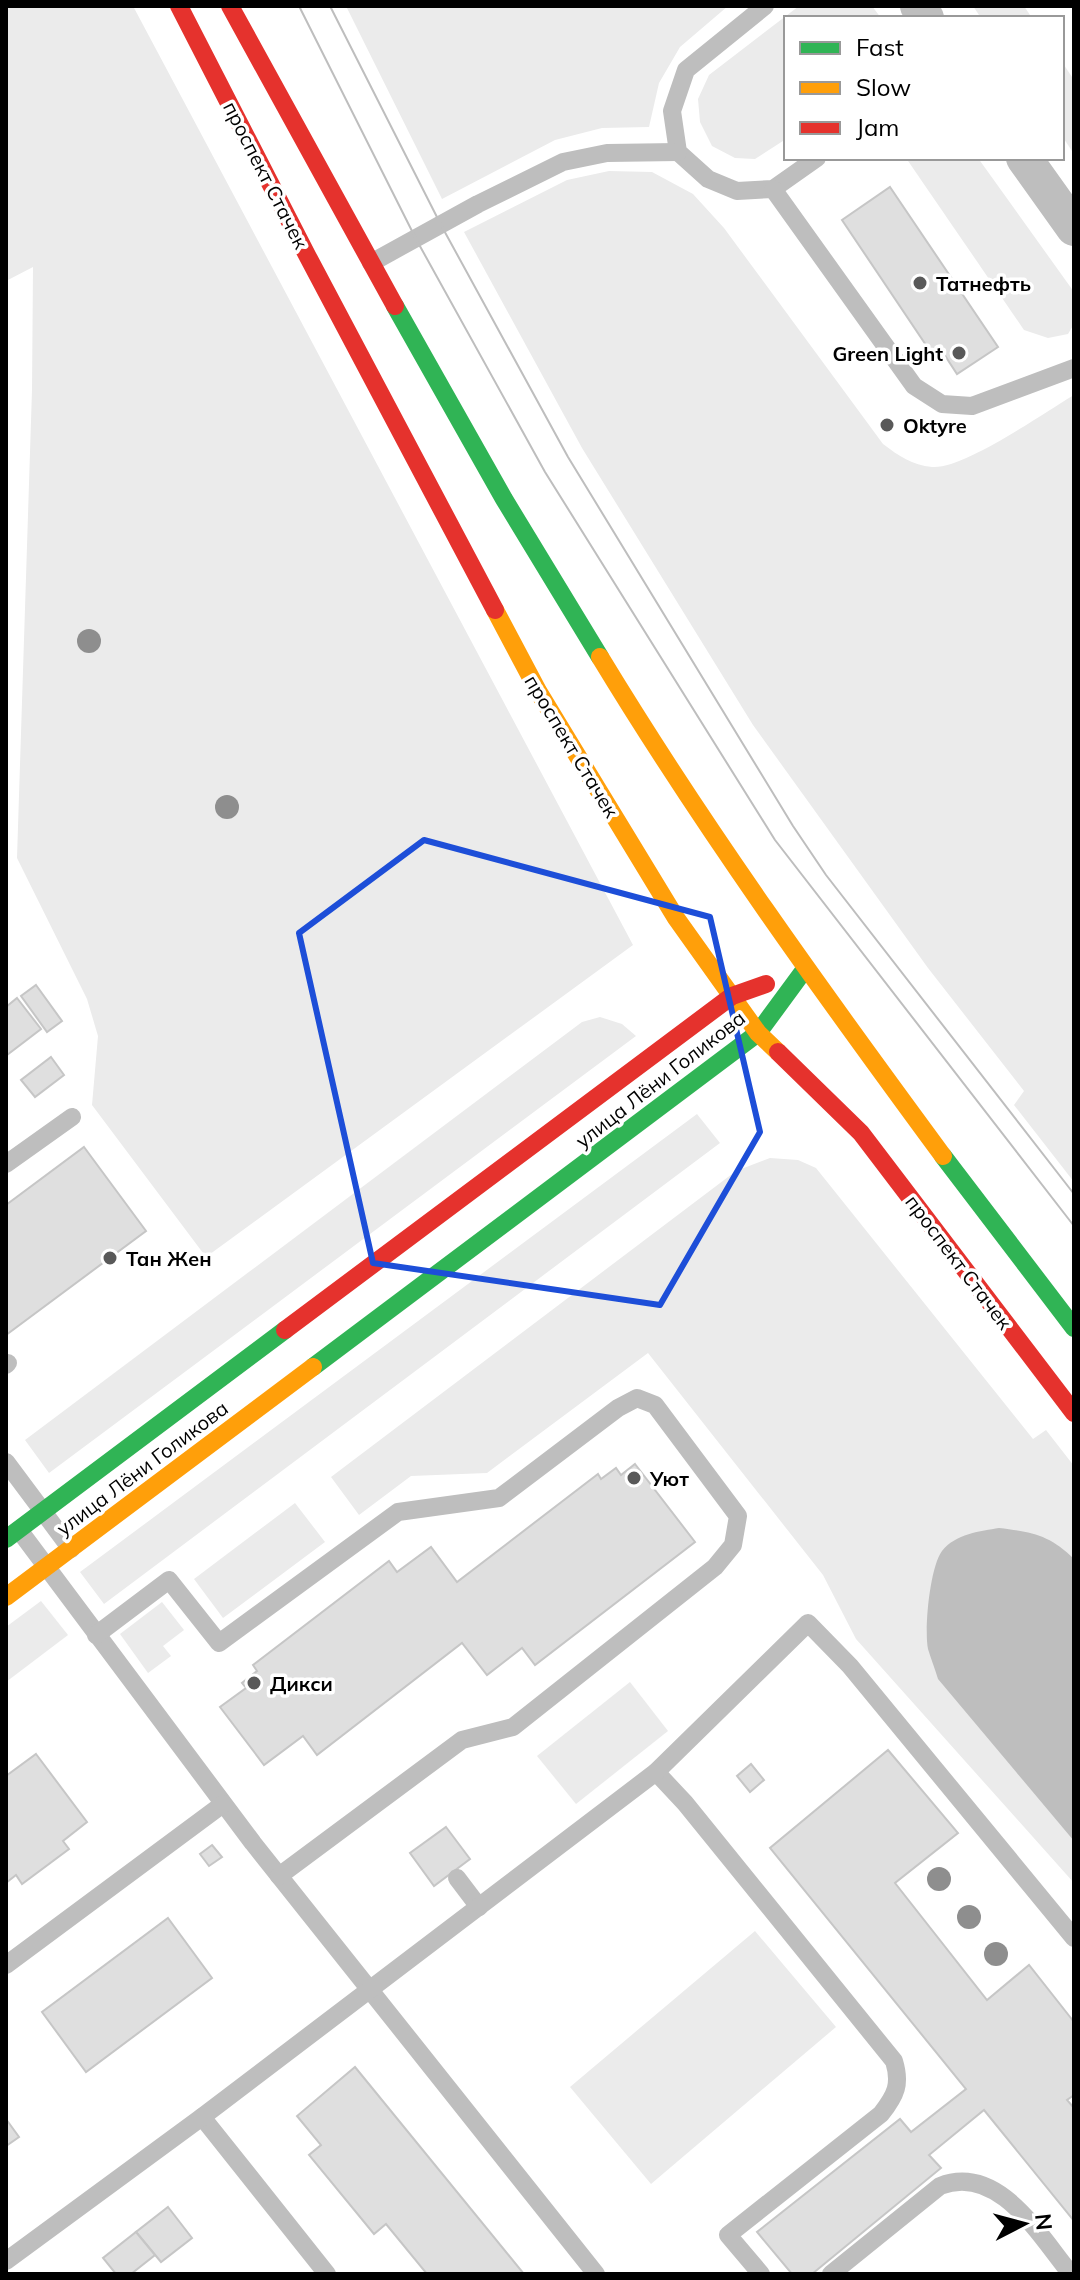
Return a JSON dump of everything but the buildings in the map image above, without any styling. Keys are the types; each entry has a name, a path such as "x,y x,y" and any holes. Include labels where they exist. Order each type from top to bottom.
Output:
{"main road":[{"name":"проспект Стачек","path":"179,6 301,244 538,691 676,918 758,1033 861,1133 1074,1413"},
{"path":"230,6 504,499 616,683 737,871 805,969 1011,1248 1074,1328"},
{"name":"улица Лёни Голикова","path":"12,1534 732,996 805,969"},
{"name":"улица Лёни Голикова","path":"6,1597 758,1033 805,969"}],"street":[{"path":"1025,160 1074,228"}],"lane":[{"path":"765,6 686,70 672,111 678,152 708,179 737,191 773,189 814,160"},
{"path":"371,263 478,204 563,162 607,153 678,152"},
{"path":"773,189 914,386 942,404 972,406 1074,368"},
{"path":"6,1164 72,1117"},
{"path":"96,1635 169,1580 219,1643 398,1512 499,1498 618,1408 637,1398 655,1405 738,1516 733,1545 715,1567 513,1727 462,1740 279,1876"},
{"path":"6,1462 71,1549"},
{"path":"12,1534 46,1567 279,1876 596,2274"},
{"path":"6,2261 202,2117 656,1772 808,1623 850,1666 1074,1938"},
{"path":"656,1772 685,1803 894,2061 899,2078 895,2097 881,2114 728,2235 761,2274"},
{"path":"6,1965 223,1804"},
{"path":"457,1878 479,1907"},
{"path":"202,2117 327,2274"},
{"path":"831,2274 940,2186 955,2180 975,2181 1009,2200 1071,2274"}],"highlighted area":[{"path":"424,840 710,917 760,1132 660,1305 373,1263 299,933"}],"shaded area":[{"path":"6,6 133,6 633,945 206,1257 92,1105 98,1036 87,999 17,858 33,267 6,281"},
{"path":"346,6 728,6 680,47 659,83 649,127 602,128 555,140 442,199"},
{"path":"799,6 872,6 880,16 786,16"},
{"path":"973,6 1024,6 1031,16 980,16"},
{"path":"784,18 784,140 755,159 735,158 712,146 700,122 698,99 709,75"},
{"path":"1064,65 1074,80 1074,154 1064,139"},
{"path":"907,160 979,160 1074,292 1074,324 1068,334 1048,338 1024,330"},
{"path":"609,171 652,172 693,194 724,228 883,444 906,459 932,467 963,459 1074,395 1074,1182 1014,1105 1024,1091 928,968 753,725 582,448 464,232 567,180"},
{"path":"600,1017 622,1024 636,1036 49,1473 25,1440 582,1022"},
{"path":"697,1114 720,1143 104,1604 80,1572"},
{"path":"770,1158 798,1160 816,1168 1033,1439 1046,1430 1074,1466 1074,1883 856,1639 823,1575 648,1353 487,1473 411,1476 359,1515 331,1477 736,1171"},
{"path":"295,1503 325,1542 223,1618 194,1579"},
{"path":"999,1528 1040,1536 1074,1559 1074,1841 938,1679 928,1649 929,1598 934,1570 942,1551 961,1537"},
{"path":"41,1601 68,1635 6,1682 6,1627"},
{"path":"162,1602 184,1630 163,1646 171,1656 148,1673 120,1634"},
{"path":"630,1682 668,1731 576,1804 537,1756"},
{"path":"755,1931 836,2027 651,2184 570,2087"}],"tram line":[{"path":"299,6 416,239 545,472 775,840 1074,1226"},
{"path":"330,6 441,225 568,457 793,826 826,875 1074,1194"}],"traffic: fast":[{"path":"395,306 504,499 600,657"},
{"path":"313,1367 758,1033 805,969"},
{"path":"943,1156 1074,1328"},
{"path":"6,1539 285,1330"}],"traffic: slow":[{"path":"495,610 538,691 676,918 758,1033 778,1052"},
{"path":"600,657 723,848 943,1156"},
{"path":"6,1597 313,1367"}],"traffic: jam":[{"path":"179,6 495,610"},
{"path":"230,6 395,306"},
{"path":"285,1330 732,996 766,984"},
{"path":"778,1052 861,1133 1074,1413"}],"place":[{"name":"Татнефть","path":"920,283"},
{"name":"Green Light","path":"959,353"},
{"name":"Oktyre","path":"887,425"},
{"name":"Тан Жен","path":"110,1258"},
{"name":"Уют","path":"634,1478"},
{"name":"Дикси","path":"254,1683"}]}
